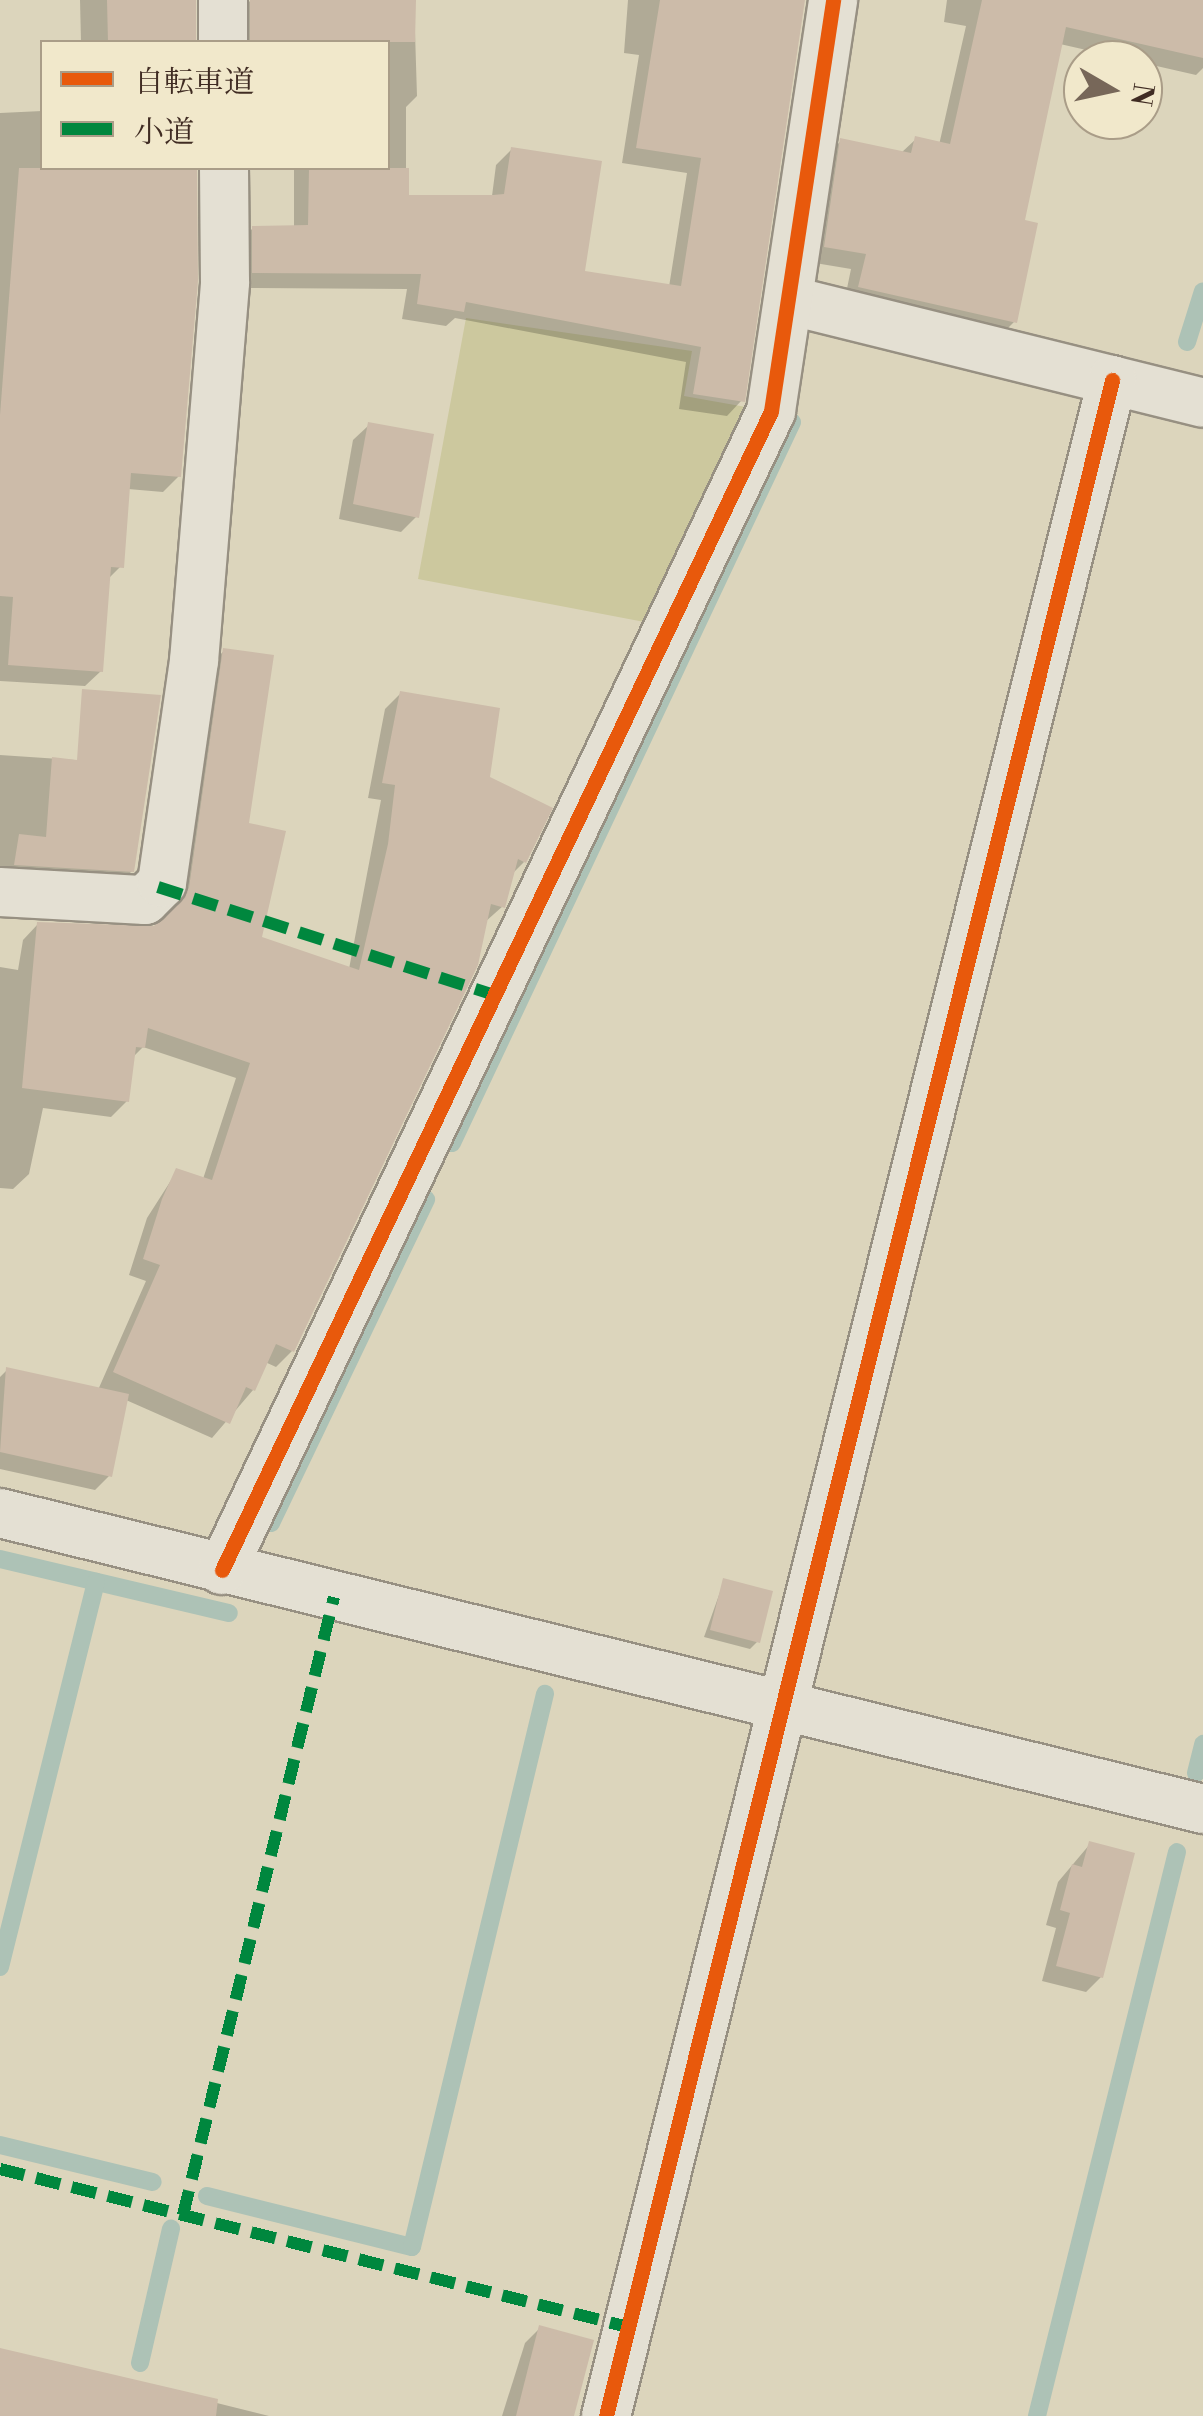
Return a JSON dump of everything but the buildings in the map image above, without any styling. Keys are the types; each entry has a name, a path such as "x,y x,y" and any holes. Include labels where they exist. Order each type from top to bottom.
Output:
{"street":[{"path":"223,0 223,40"},
{"path":"222,1570 772,411 792,301 833,0"},
{"path":"0,892 145,900 162,883 194,662 225,282 224,170"},
{"path":"792,301 1112,380 1199,389"},
{"path":"606,2416 1112,380"},
{"path":"0,1513 1203,1809"}],"shaded area":[{"path":"466,318 692,351 684,396 757,409 655,624 418,579"}],"waterway":[{"path":"1187,342 1203,291"},
{"path":"452,1143 792,422"},
{"path":"271,1523 426,1199"},
{"path":"0,1559 229,1613"},
{"path":"0,1967 96,1582"},
{"path":"207,2196 412,2247 545,1694"},
{"path":"1196,1773 1203,1744"},
{"path":"1037,2416 1177,1852"},
{"path":"0,2145 153,2182"},
{"path":"140,2363 171,2229"}],"marked path":[{"path":"158,887 498,996"},
{"path":"183,2215 334,1597"},
{"path":"0,2169 628,2327"}],"cycle path":[{"path":"222,1570 771,411 833,0"},
{"path":"606,2416 1112,380"}]}
